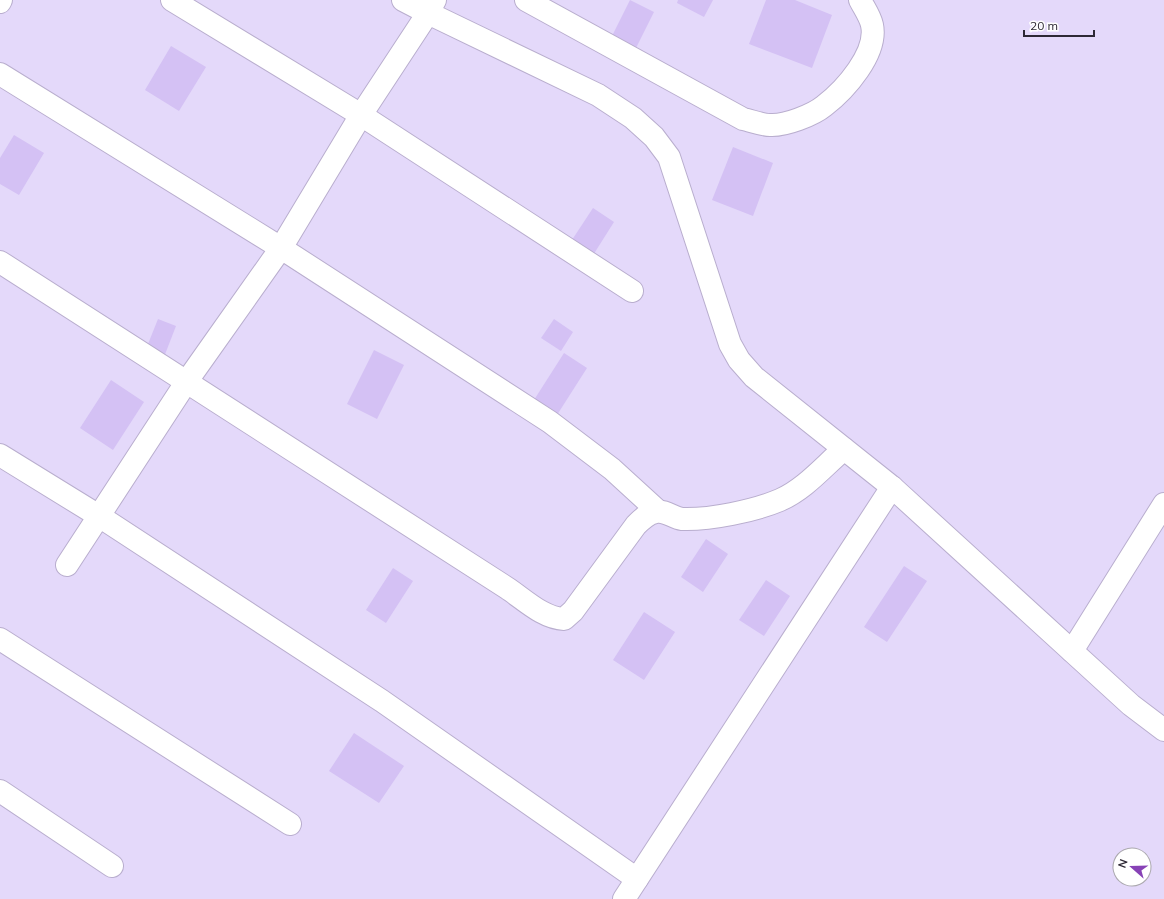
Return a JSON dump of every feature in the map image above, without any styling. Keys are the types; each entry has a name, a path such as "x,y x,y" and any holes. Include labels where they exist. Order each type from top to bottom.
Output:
{"street":[{"path":"172,0 361,115 632,291"},
{"path":"403,0 432,7 598,95 632,118 654,137 669,157 730,344 739,360 754,377 892,488 1131,705 1164,730"},
{"path":"526,0 743,119 770,126 793,121 824,106 853,77 864,61 871,42 872,25 860,0"},
{"path":"66,565 187,382 281,248 361,115 432,7"},
{"path":"0,74 281,248 550,422 612,469 658,511 680,519 705,518 740,511 780,500 800,488 844,449"},
{"path":"0,262 508,588 546,615 564,619 573,611 636,525 649,514 658,511"},
{"path":"0,455 99,516 382,701 637,879"},
{"path":"624,899 892,488"},
{"path":"1072,651 1164,504"},
{"path":"0,639 290,824"},
{"path":"0,791 112,866"}],"building":[{"path":"630,0 654,12 634,52 610,40"},
{"path":"678,0 713,0 704,17 677,3"},
{"path":"766,0 795,0 832,15 812,68 749,44"},
{"path":"171,46 206,67 179,111 145,90"},
{"path":"14,135 44,153 19,195 0,184 0,158"},
{"path":"733,147 773,163 753,216 712,200"},
{"path":"593,208 614,222 590,260 568,246"},
{"path":"158,319 176,326 164,357 146,349"},
{"path":"554,319 573,332 561,351 541,338"},
{"path":"374,350 404,365 377,419 347,404"},
{"path":"564,353 587,368 557,415 534,400"},
{"path":"111,380 144,402 113,450 80,428"},
{"path":"706,539 728,554 703,592 681,577"},
{"path":"904,566 927,581 887,642 864,627"},
{"path":"393,568 413,581 386,623 366,610"},
{"path":"766,580 790,596 764,636 739,620"},
{"path":"644,612 675,632 644,680 613,660"},
{"path":"354,733 404,766 379,803 329,771"}]}
